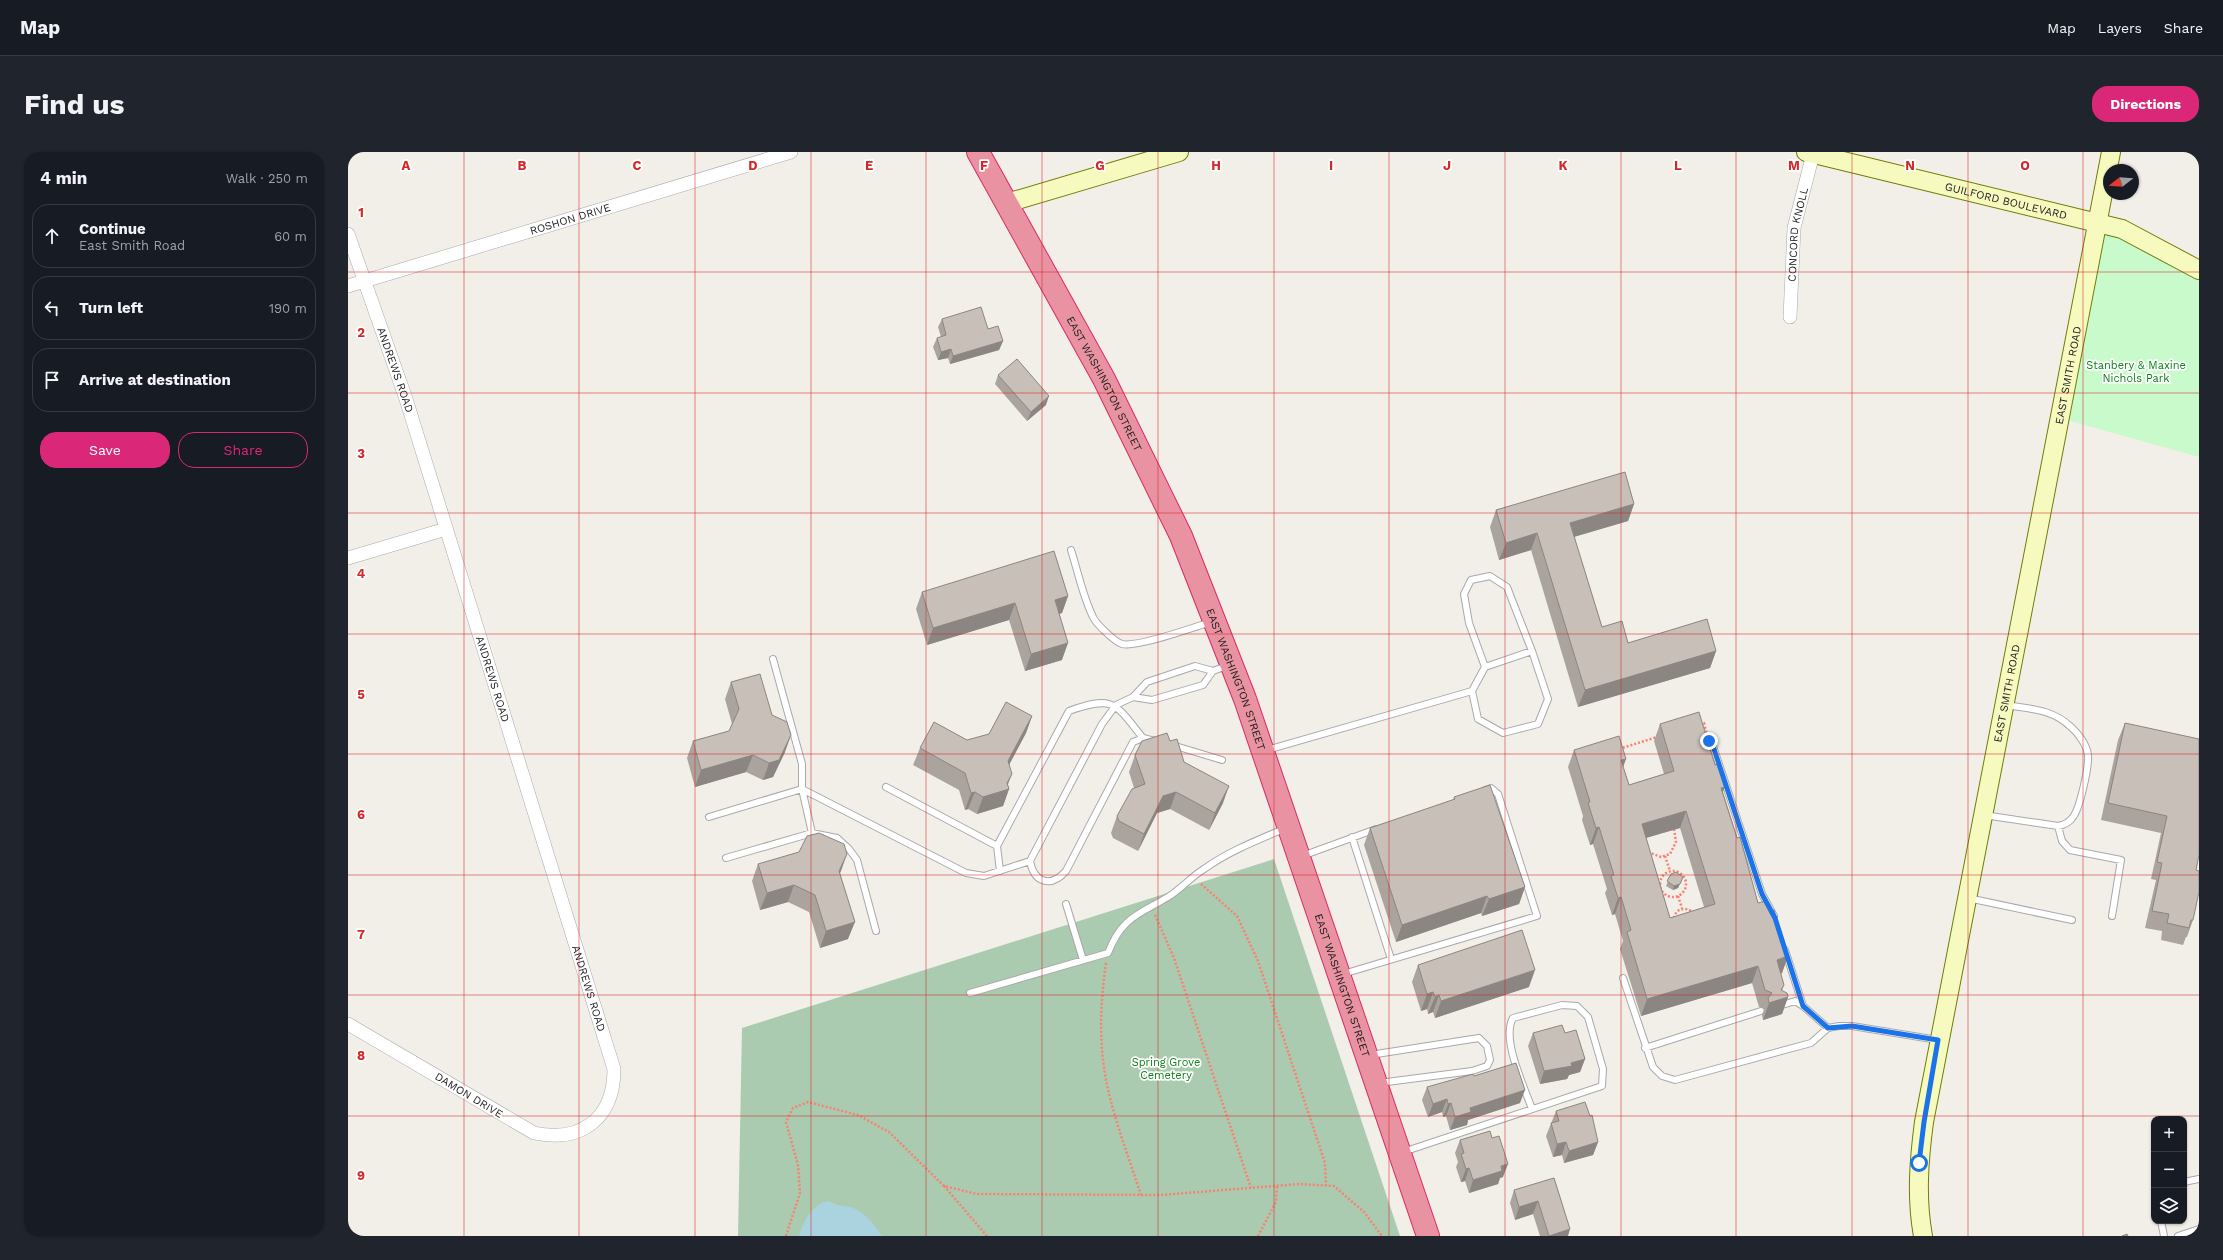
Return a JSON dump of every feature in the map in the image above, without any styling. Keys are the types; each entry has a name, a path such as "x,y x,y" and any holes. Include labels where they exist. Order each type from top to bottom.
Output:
{"highway":[{"name":"EAST WASHINGTON STREET","path":"978,152 1104,379 1144,457 1181,536 1215,621 1223,668 1263,751 1428,1236"}],"street":[{"name":"ROSHON DRIVE","path":"348,286 791,152"},
{"path":"1007,203 1179,152"},
{"name":"EAST SMITH ROAD","path":"1923,1236 1919,1201 1919,1163 1924,1122 1938,1040 1967,898 2111,152"},
{"name":"GUILFORD BOULEVARD","path":"1810,153 2097,221 2122,229 2199,270"},
{"name":"CONCORD KNOLL","path":"1790,317 1794,228 1810,153"},
{"name":"ANDREWS ROAD","path":"348,234 406,399 614,1069 614,1085 610,1100 594,1122"},
{"path":"348,558 446,529"},
{"name":"DAMON DRIVE","path":"348,1024 534,1133 551,1136 565,1136 581,1131 594,1122"}],"lane":[{"path":"1071,550 1094,618 1107,632 1122,644 1131,644 1162,637 1215,621"},
{"path":"1484,668 1469,623 1464,594 1471,580 1490,576 1507,587 1532,651 1548,699 1538,724 1503,733 1478,720 1472,691 1484,668 1532,651"},
{"path":"773,659 802,764 802,789 812,833"},
{"path":"1160,742 1143,738 1133,742 1066,871 1058,879 1048,882 1040,880 1032,871 1030,861 1102,724 1116,706 1133,697 1146,682 1195,666 1223,668"},
{"path":"1133,697 1152,700 1203,685 1223,668"},
{"path":"1263,751 1472,691"},
{"path":"1000,871 997,846 1070,711 1089,704 1103,703 1116,706 1143,738"},
{"path":"1983,815 2058,826 2066,824 2074,817 2088,755 2083,741 2072,728 2050,712 2004,705"},
{"path":"1712,743 1762,894 1778,925"},
{"path":"1167,744 1222,760"},
{"path":"886,787 997,846"},
{"path":"1339,975 1537,916 1498,794 1491,788 1476,793"},
{"path":"709,817 802,789 966,873 984,876 1030,861"},
{"path":"2058,826 2062,841 2070,850 2121,860 2112,916"},
{"path":"970,993 1108,953 1125,923 1150,906 1169,896 1192,878 1233,851 1289,827"},
{"path":"1299,857 1381,827"},
{"path":"726,858 812,833 837,838 849,849 857,860 876,931"},
{"path":"1352,837 1391,959"},
{"path":"1967,898 2072,920"},
{"path":"1066,904 1083,960"},
{"path":"1782,940 1803,1006"},
{"path":"1623,978 1645,1048 1653,1068 1662,1076 1675,1080 1811,1043 1828,1028 1852,1026 1938,1040"},
{"path":"1779,1006 1795,1002 1803,1006 1828,1028"},
{"path":"1399,1153 1602,1086 1603,1069 1588,1017 1577,1006 1562,1004 1513,1018 1509,1026 1512,1052 1532,1109"},
{"path":"1645,1048 1761,1012"},
{"path":"1366,1055 1479,1038 1487,1046 1490,1060 1487,1066 1472,1071 1376,1083"},
{"path":"2187,1181 2199,1178"},
{"path":"2162,1224 2164,1236"},
{"path":"2178,1236 2199,1229"}],"path":[{"path":"1698,725 1704,723 1709,741 1712,743"},
{"path":"1616,750 1659,737"},
{"path":"1644,848 1655,856 1665,856 1674,849 1676,842 1674,830"},
{"path":"1665,856 1670,871"},
{"path":"1661,888 1663,876 1670,871 1679,872 1686,880"},
{"path":"1192,878 1211,891 1237,916 1258,961 1325,1163 1326,1186"},
{"path":"1679,882 1686,880"},
{"path":"1661,888 1669,896 1678,896 1684,891 1686,880"},
{"path":"1661,888 1668,885"},
{"path":"1678,896 1682,908"},
{"path":"1150,906 1174,958 1251,1188"},
{"path":"1674,925 1675,914 1682,908 1690,909 1696,918"},
{"path":"1108,953 1101,1013 1104,1068 1120,1131 1141,1194"},
{"path":"786,1236 800,1193 798,1165 786,1122 793,1108 808,1102 858,1115 889,1132 944,1186 987,1236"},
{"path":"944,1186 977,1194 1141,1194 1299,1184 1334,1186 1364,1212 1382,1236"},
{"path":"1258,1236 1276,1202 1277,1186"}],"green space":[{"name":"Stanbery & Maxine Nichols Park","path":"2101,225 2199,274 2199,457 2063,419"},
{"name":"Spring Grove Cemetery","path":"1274,859 1400,1236 738,1236 742,1028"}],"water":[{"path":"829,1201 860,1211 882,1236 799,1236 806,1219 814,1209 818,1205"}],"building":[{"path":"981,307 988,329 998,326 1003,341 953,356 951,349 941,352 937,338 946,335 942,319"},
{"path":"1017,359 1049,396 1031,412 998,375"},
{"path":"1625,472 1634,504 1570,523 1602,627 1622,621 1628,643 1707,619 1716,651 1585,690 1537,533 1506,543 1496,510"},
{"path":"1054,551 1068,596 1055,600 1068,643 1031,654 1015,603 933,628 922,592"},
{"path":"760,674 772,715 787,722 791,735 779,760 769,763 753,755 701,770 693,741 729,731 739,709 731,682"},
{"path":"1006,702 1032,716 1008,761 1012,774 1007,783 1009,789 983,797 975,792 971,793 965,773 920,748 934,722 967,740 989,734"},
{"path":"1699,712 1715,765 1718,764 1725,787 1721,788 1737,838 1740,837 1758,903 1766,901 1769,911 1774,910 1788,956 1777,960 1784,985 1781,990 1787,993 1788,997 1769,1003 1768,998 1772,993 1765,990 1758,966 1647,999 1627,932 1631,930 1621,897 1618,898 1611,876 1614,875 1599,827 1596,828 1588,803 1590,802 1574,750 1619,736 1626,759 1621,760 1629,785 1674,771 1660,724","holes":["1686,811 1715,904 1670,918 1642,824"]},
{"path":"2125,723 2199,739 2199,855 2196,870 2199,871 2199,892 2193,920 2191,920 2189,928 2167,923 2169,914 2152,911 2162,863 2157,862 2167,816 2108,803"},
{"path":"1167,733 1170,741 1177,739 1184,762 1229,786 1215,813 1176,792 1163,796 1144,834 1119,821 1117,816 1132,789 1145,784 1135,755 1142,741"},
{"path":"1490,785 1525,887 1489,899 1487,896 1402,925 1370,828 1455,799 1454,797"},
{"path":"819,833 844,844 847,854 839,871 855,922 826,931 815,895 794,885 767,893 758,864 799,852 807,836"},
{"path":"1676,872 1683,877 1680,884 1674,886 1667,881 1671,874"},
{"path":"1522,930 1535,970 1441,1001 1439,995 1435,997 1433,992 1427,994 1418,965"},
{"path":"1562,1025 1565,1033 1576,1030 1585,1059 1571,1063 1572,1066 1544,1071 1533,1033"},
{"path":"1516,1063 1525,1090 1470,1108 1471,1112 1455,1117 1451,1103 1448,1104 1447,1099 1433,1104 1427,1087 1473,1074 1474,1076"},
{"path":"1585,1102 1590,1116 1592,1115 1598,1142 1569,1151 1566,1142 1557,1144 1551,1123 1559,1121 1556,1111"},
{"path":"1490,1131 1492,1138 1499,1136 1508,1164 1501,1166 1502,1171 1473,1180 1469,1168 1466,1169 1461,1154 1464,1153 1460,1140"},
{"path":"1554,1178 1570,1229 1549,1236 1538,1201 1519,1207 1514,1190"}],"route":[{"path":"1709,741 1712,743 1762,894 1775,918 1803,1006 1828,1028 1852,1026 1938,1040 1924,1122 1919,1163"}]}
